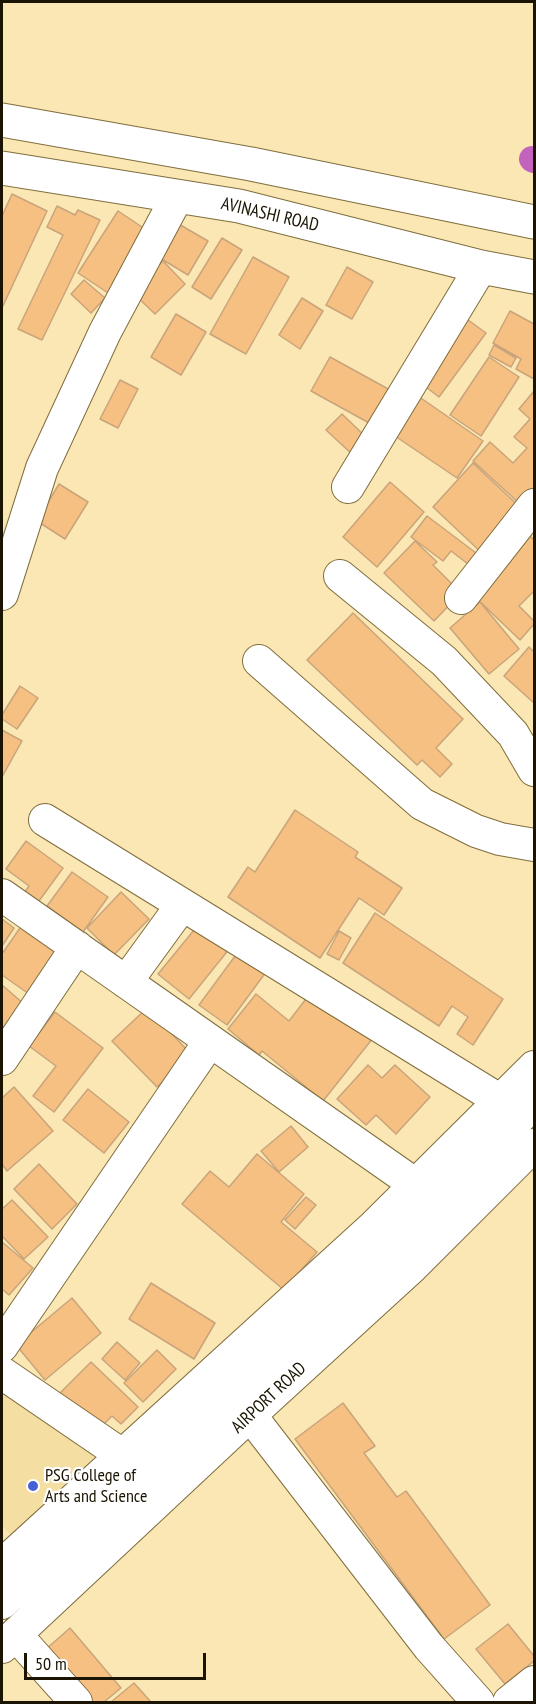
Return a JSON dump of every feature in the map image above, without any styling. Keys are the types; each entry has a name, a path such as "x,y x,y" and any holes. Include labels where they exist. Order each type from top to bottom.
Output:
{"main road":[{"path":"2,120 251,164 534,222"},
{"name":"AVINASHI ROAD","path":"2,168 239,206 481,267 534,278"}],"street":[{"path":"2,594 42,468 105,332 177,197"},
{"path":"348,487 481,267"},
{"path":"461,598 534,505"},
{"path":"340,576 444,661 513,734 534,770"},
{"path":"259,661 422,804 476,831 501,839 534,845"},
{"path":"45,820 501,1101"},
{"path":"2,895 416,1185"},
{"path":"126,982 182,904"},
{"path":"2,1059 77,947"},
{"path":"2,1346 210,1041"},
{"path":"2,1565 373,1227 534,1067"},
{"name":"AIRPORT ROAD","path":"2,1603 332,1303 459,1181 534,1102"},
{"name":"AIRPORT ROAD","path":"9,1641 411,1268 534,1145"},
{"path":"2,1373 122,1455"},
{"path":"250,1415 429,1647 478,1702"},
{"path":"9,1641 76,1702"},
{"path":"509,1702 534,1682"}],"shaded area":[{"name":"PSG College of Arts and Science","path":"2,1372 107,1445 11,1535 2,1526"}],"building":[{"path":"12,194 47,211 2,308 2,216"},
{"path":"57,206 75,215 78,210 100,220 42,340 18,329 63,235 47,227"},
{"path":"118,211 148,231 108,293 78,273"},
{"path":"170,219 208,241 188,275 150,252"},
{"path":"222,238 242,250 211,299 192,287"},
{"path":"253,257 289,277 246,354 210,334"},
{"path":"163,261 185,284 155,314 132,292"},
{"path":"347,267 373,282 352,319 326,305"},
{"path":"84,280 105,298 91,313 71,294"},
{"path":"302,298 323,311 300,349 279,335"},
{"path":"510,311 534,324 534,379 516,369 521,359 493,343"},
{"path":"176,314 206,332 181,375 151,357"},
{"path":"464,317 486,333 439,397 418,381"},
{"path":"494,345 516,358 511,367 489,355"},
{"path":"330,357 390,390 371,424 311,391"},
{"path":"489,357 519,377 481,436 450,415"},
{"path":"120,380 138,389 118,428 100,419"},
{"path":"534,391 534,488 520,504 473,461 490,442 513,463 527,448 514,437 530,419 519,409"},
{"path":"415,394 483,441 457,478 389,432"},
{"path":"342,414 369,440 354,456 326,430"},
{"path":"473,463 524,511 484,555 433,507"},
{"path":"390,482 424,512 377,567 343,537"},
{"path":"59,484 88,502 65,539 37,521"},
{"path":"427,516 484,559 476,570 451,551 443,561 411,537"},
{"path":"529,535 534,540 534,591 519,606 534,621 534,624 520,640 473,595"},
{"path":"415,541 437,562 433,565 461,593 434,621 384,573"},
{"path":"480,602 519,649 489,674 450,628"},
{"path":"353,613 463,719 436,748 452,764 440,777 422,760 417,765 307,660"},
{"path":"529,647 534,652 534,703 504,676"},
{"path":"20,686 38,698 17,729 2,719 2,715"},
{"path":"2,730 22,741 2,777"},
{"path":"295,810 358,852 355,857 402,888 384,915 359,898 320,958 228,897 248,867 255,872"},
{"path":"26,841 63,868 36,905 23,895 29,886 6,869"},
{"path":"72,872 108,897 83,932 47,906"},
{"path":"121,892 149,919 114,955 87,928"},
{"path":"375,913 503,999 473,1045 457,1034 468,1017 452,1006 439,1026 343,963"},
{"path":"2,919 14,928 2,946"},
{"path":"199,924 230,948 189,999 158,974"},
{"path":"20,928 57,954 29,994 2,975 2,954"},
{"path":"339,931 351,938 339,960 327,954"},
{"path":"241,948 269,968 227,1025 199,1005"},
{"path":"2,985 24,1004 2,1031"},
{"path":"256,994 289,1021 309,995 373,1038 323,1101 262,1051 259,1055 228,1029"},
{"path":"147,1008 191,1054 157,1087 112,1041"},
{"path":"55,1012 103,1048 54,1112 33,1096 56,1066 29,1046"},
{"path":"368,1065 382,1078 395,1065 430,1097 396,1134 376,1115 366,1125 337,1099"},
{"path":"14,1087 53,1131 7,1171 2,1164 2,1098"},
{"path":"88,1089 129,1122 104,1153 63,1120"},
{"path":"291,1126 308,1147 279,1172 261,1151"},
{"path":"257,1154 304,1194 281,1222 317,1252 284,1290 182,1204 210,1171 229,1187"},
{"path":"39,1164 77,1204 52,1229 14,1189"},
{"path":"306,1197 316,1205 295,1229 285,1220"},
{"path":"12,1200 48,1237 24,1259 2,1236 2,1209"},
{"path":"2,1242 33,1268 9,1295 2,1289"},
{"path":"151,1283 215,1323 194,1359 129,1319"},
{"path":"72,1298 101,1333 45,1380 16,1345"},
{"path":"117,1342 140,1363 125,1380 102,1359"},
{"path":"157,1350 176,1369 143,1402 124,1383"},
{"path":"91,1362 138,1407 121,1424 112,1416 96,1432 58,1395"},
{"path":"343,1403 375,1446 364,1453 397,1497 406,1491 490,1605 444,1639 295,1439"},
{"path":"508,1624 534,1656 534,1661 505,1684 476,1649"},
{"path":"70,1628 121,1688 104,1702 90,1702 45,1650"},
{"path":"134,1683 151,1702 111,1702"}],"place":[{"name":"PSG College of Arts and Science","path":"33,1486"}]}
